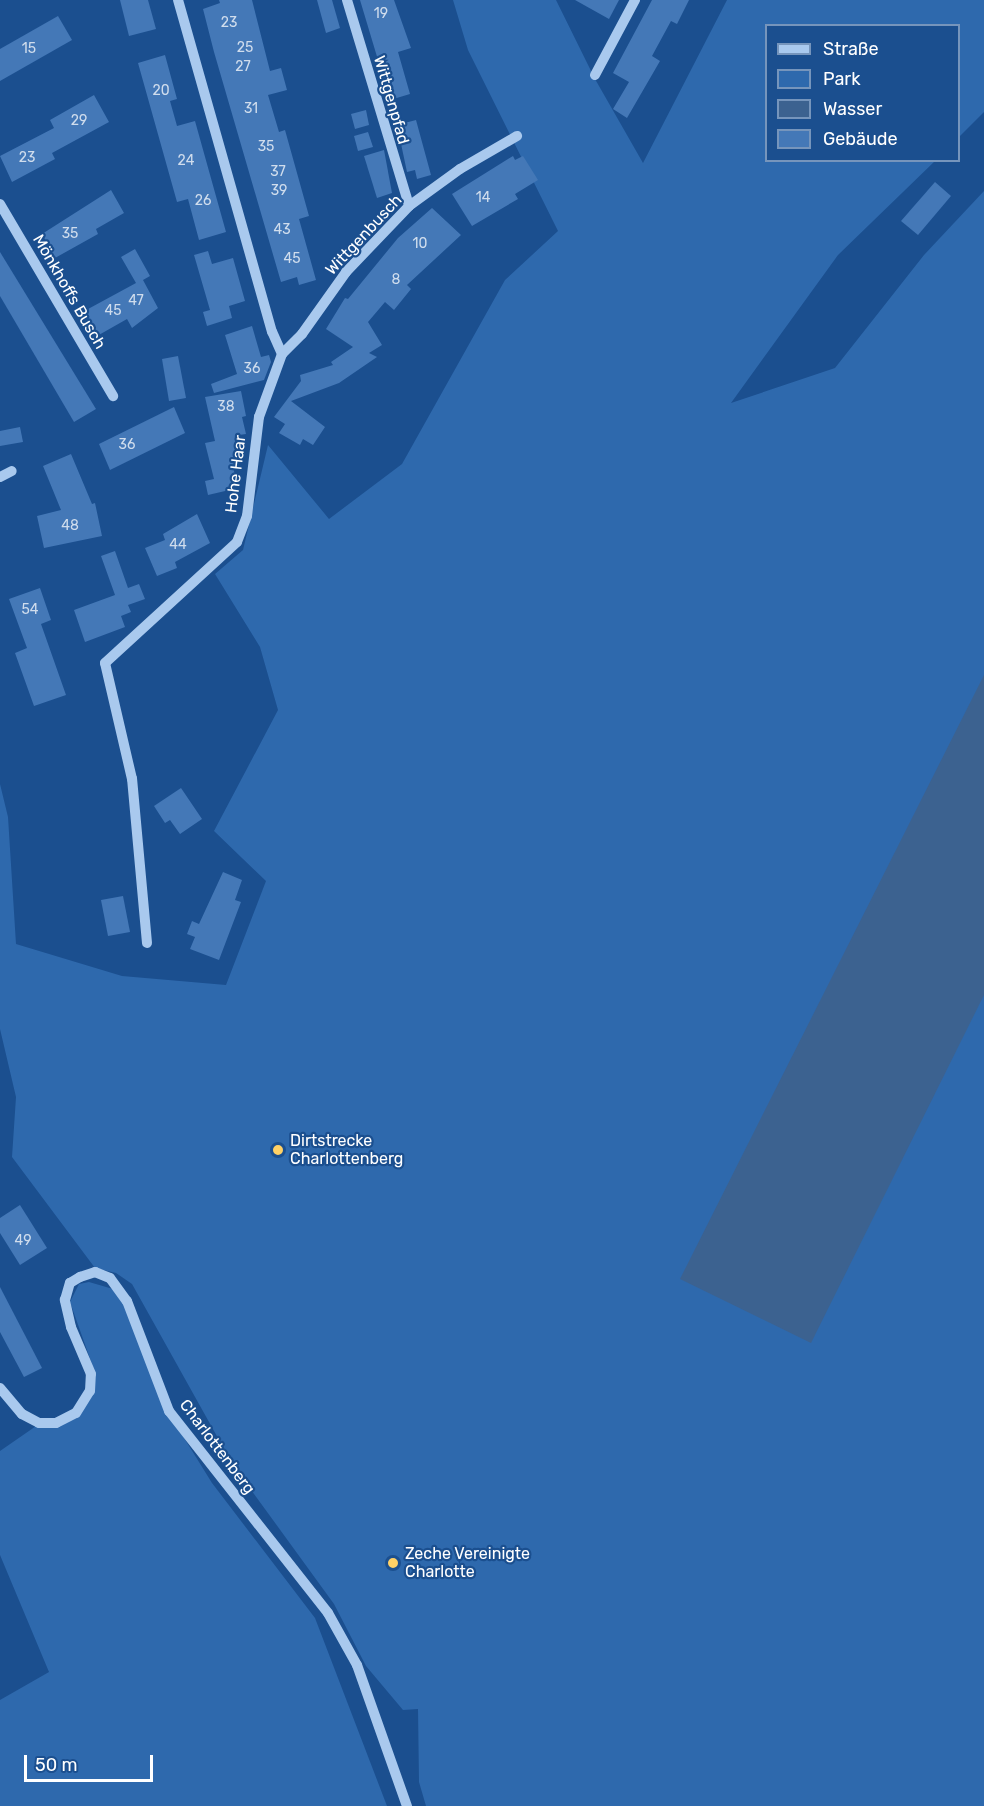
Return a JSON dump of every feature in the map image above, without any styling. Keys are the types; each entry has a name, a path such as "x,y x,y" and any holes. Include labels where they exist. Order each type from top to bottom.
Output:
{"street":[{"path":"178,0 272,332 282,354"},
{"name":"Wittgenpfad","path":"347,0 409,207"},
{"path":"595,75 635,0"},
{"name":"Wittgenbusch","path":"282,354 302,334 346,272 409,207 460,169 517,136"},
{"name":"Mönkhoffs Busch","path":"0,204 113,396"},
{"name":"Hohe Haar","path":"147,943 132,779 105,663 237,542 247,516 259,417 282,354"},
{"path":"0,477 12,471"},
{"name":"Charlottenberg","path":"0,1388 22,1414 39,1424 56,1423 76,1413 90,1391 91,1374 71,1327 65,1300 69,1283 80,1276 95,1272 110,1278 127,1301 169,1411 328,1613 357,1665 407,1806"}],"green space":[{"path":"453,0 556,0 595,79 643,163 727,0 984,0 984,112 960,136 960,24 765,24 765,162 934,162 838,255 731,403 835,368 924,255 984,191 984,1806 426,1806 419,1782 418,1709 403,1710 366,1666 334,1604 233,1465 132,1284 116,1273 95,1268 12,1157 16,1097 0,1029 0,784 8,817 16,944 122,976 226,985 266,881 214,831 278,710 260,647 215,574 243,550 268,445 329,519 402,464 505,280 558,231 468,50"},
{"path":"89,1282 113,1289 121,1296 168,1412 212,1483 315,1618 387,1806 0,1806 0,1700 49,1672 0,1555 0,1451 39,1424 80,1415 94,1370 70,1302 79,1284"}],"water":[{"path":"984,675 984,995 811,1343 680,1279"}],"building":[{"path":"120,0 148,0 156,29 129,36"},
{"path":"219,0 252,0 270,71 281,68 287,90 268,95 279,132 285,130 309,216 299,219 316,280 299,285 297,277 281,282 203,9 220,3"},
{"path":"317,0 332,0 340,28 326,33"},
{"path":"360,0 394,0 411,48 398,52 410,94 390,100"},
{"path":"575,0 619,0 609,19"},
{"path":"652,0 689,0 677,24 671,21 652,56 660,61 627,118 613,109 629,82 613,73"},
{"path":"58,16 72,40 0,81 0,49"},
{"path":"165,55 177,99 170,101 177,126 195,121 226,232 199,240 188,199 177,202 138,63"},
{"path":"94,95 109,122 52,153 55,159 12,182 0,156 54,128 50,120"},
{"path":"366,110 369,125 355,129 351,114"},
{"path":"416,120 431,175 417,179 415,170 407,172 397,125"},
{"path":"368,132 373,147 358,151 354,136"},
{"path":"384,150 392,193 377,198 364,156"},
{"path":"513,156 515,160 523,156 538,180 515,194 518,199 472,226 452,194"},
{"path":"935,182 951,196 918,235 901,221"},
{"path":"111,190 124,213 96,229 98,234 55,258 42,234"},
{"path":"432,208 461,235 407,285 411,289 394,310 385,302 368,322 382,345 369,353 377,357 339,383 291,401 325,427 313,445 303,439 300,445 279,433 285,424 274,417 301,381 300,375 333,365 331,362 353,347 326,329 345,298 348,299 398,238"},
{"path":"135,249 150,276 143,280 158,308 132,328 127,319 90,340 77,315 136,283 121,257"},
{"path":"208,251 212,264 233,258 245,301 229,306 232,318 207,326 203,312 210,310 194,255"},
{"path":"0,252 96,409 74,422 0,296"},
{"path":"252,326 261,357 269,355 271,362 264,380 214,393 211,384 237,374 225,335"},
{"path":"178,356 186,398 169,401 162,359"},
{"path":"241,391 246,416 242,417 246,434 239,435 244,454 236,456 238,466 233,467 238,488 208,495 205,481 214,479 205,443 215,441 205,397"},
{"path":"174,407 185,433 110,470 99,444"},
{"path":"20,427 23,442 0,446 0,431"},
{"path":"71,454 92,504 95,503 102,536 44,548 37,516 61,510 43,466"},
{"path":"197,514 210,543 175,562 177,568 157,576 145,548 165,540 163,534"},
{"path":"115,551 128,588 139,584 145,599 128,605 131,612 121,616 125,627 85,642 74,610 115,595 101,556"},
{"path":"40,588 51,620 41,624 66,695 34,706 15,653 27,648 9,599"},
{"path":"181,788 202,819 180,834 170,820 165,823 154,806"},
{"path":"223,872 242,880 235,900 241,902 219,960 190,949 195,937 187,934 192,921 199,924"},
{"path":"123,896 130,932 108,936 101,900"},
{"path":"20,1205 47,1248 20,1265 0,1233 0,1218"},
{"path":"0,1287 42,1368 24,1377 0,1332"}],"place":[{"name":"Dirtstrecke Charlottenberg","path":"278,1150"},
{"name":"Zeche Vereinigte Charlotte","path":"393,1563"}]}
